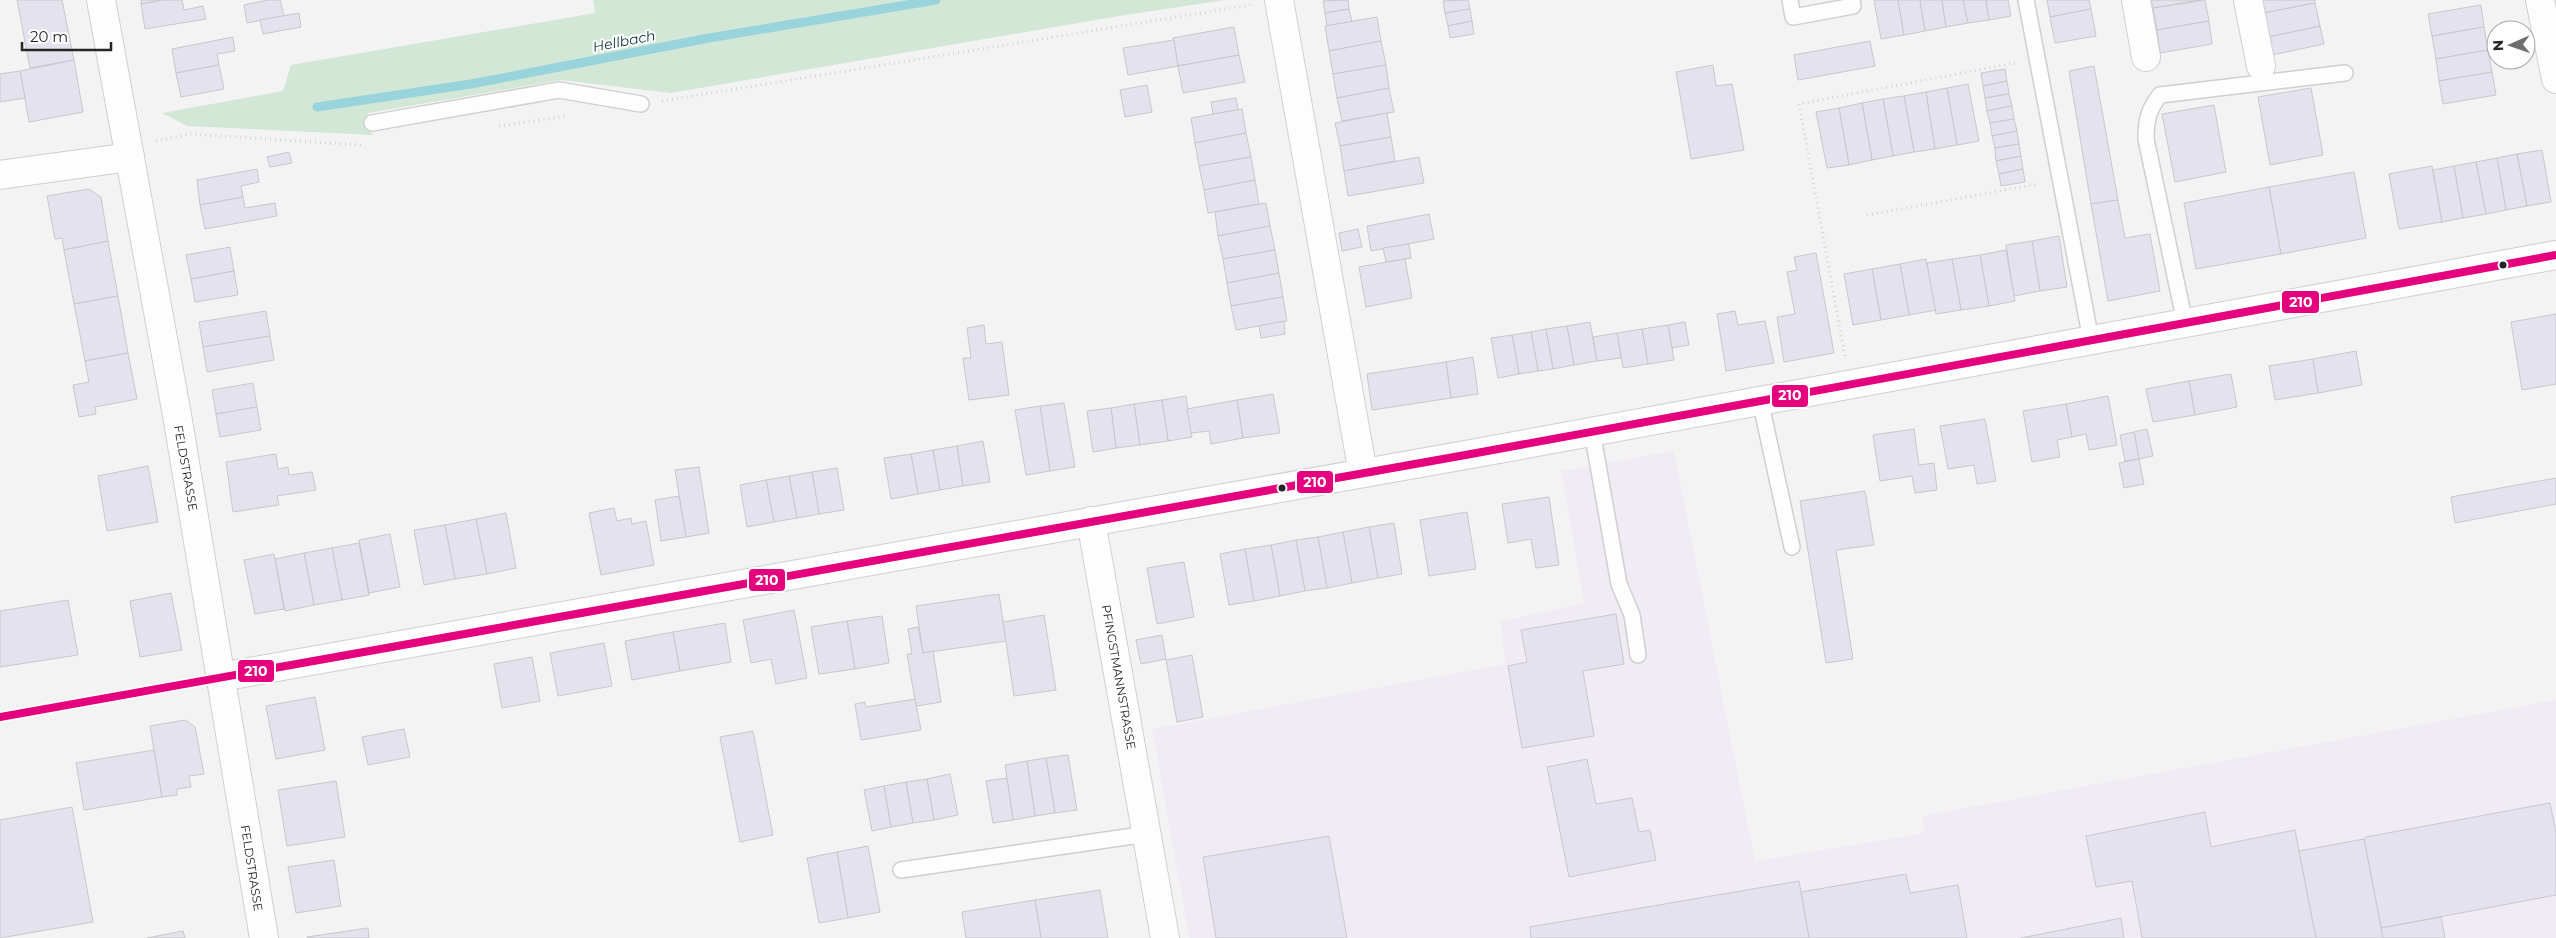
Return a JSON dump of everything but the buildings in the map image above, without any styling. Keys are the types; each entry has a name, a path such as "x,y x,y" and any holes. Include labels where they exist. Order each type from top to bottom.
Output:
{"street":[{"name":"FELDSTRASSE","path":"101,0 221,677 264,938"},
{"path":"2136,0 2146,57"},
{"path":"2248,0 2261,66"},
{"path":"2540,0 2556,79"},
{"path":"1279,1 1363,473"},
{"path":"0,175 129,152"},
{"path":"221,677 1091,520 1363,473 2556,255"},
{"name":"PFINGSTMANNSTRASSE","path":"1091,520 1165,938"}],"lane":[{"path":"1790,0 1793,17 1853,6 1852,0"},
{"path":"2026,0 2092,340"},
{"path":"2185,323 2146,139 2146,124 2150,108 2160,95 2345,73"},
{"path":"372,123 559,90 641,104"},
{"path":"1760,400 1792,547"},
{"path":"1592,431 1619,584 1632,615 1638,655"},
{"path":"901,870 1147,834"}],"path":[{"path":"641,104 1237,6 1279,1"},
{"path":"1850,383 1799,104 2038,59"},
{"path":"493,127 572,115"},
{"path":"129,152 190,134 365,145"},
{"path":"1867,215 2061,180"}],"shaded area":[{"path":"1674,451 1755,861 1925,833 1922,816 2556,700 2556,938 1189,938 1152,729 1506,664 1500,622 1584,603 1561,471"}],"green space":[{"path":"593,0 1225,0 1119,16 671,93 561,80 368,113 372,135 187,126 162,113 283,91 291,65 595,13"}],"waterway":[{"name":"Hellbach","path":"317,107 471,84 709,38 936,0"}],"transit line":[{"name":"210","path":"0,717 1471,454 2556,255"}]}
